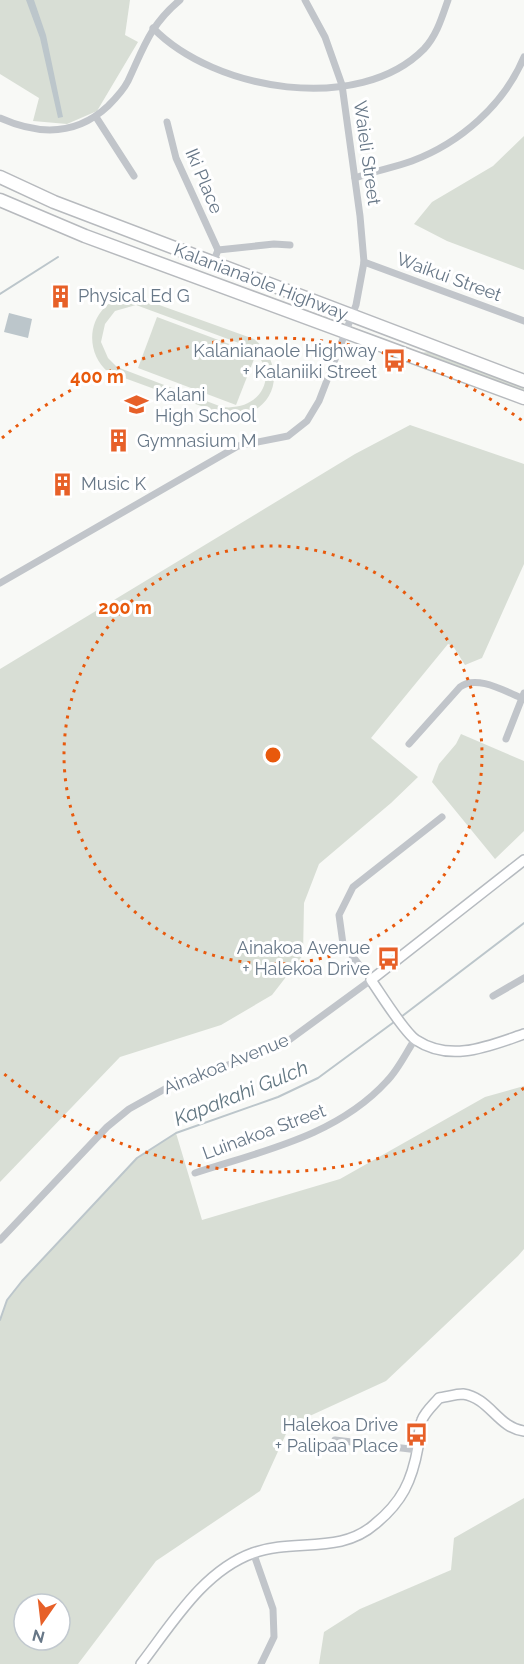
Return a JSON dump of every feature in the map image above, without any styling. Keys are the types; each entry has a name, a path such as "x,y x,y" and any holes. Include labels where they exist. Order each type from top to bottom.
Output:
{"highway":[{"name":"Kalaniana’ole Highway","path":"0,177 54,202 524,381"},
{"name":"Kalaniana’ole Highway","path":"0,200 86,236 524,399"}],"street":[{"path":"0,118 34,130 53,130 73,128 96,117 119,95 128,82 145,39 165,12 180,0"},
{"name":"Waieli Street","path":"0,583 238,446 288,436 307,421 319,401 352,317 362,282 364,262 342,85 325,37 306,0"},
{"path":"153,28 207,66 231,75 261,84 293,88 342,85 389,75 417,55 434,35 448,0"},
{"path":"355,178 424,157 470,128 502,95 524,57"},
{"path":"96,117 134,176"},
{"name":"Iki Place","path":"167,122 176,158 218,250"},
{"path":"213,263 218,250 274,244 290,245"},
{"name":"Waikui Street","path":"364,262 524,321"},
{"path":"409,744 467,682 483,684 523,697 506,739"},
{"path":"442,817 353,887 339,915 343,944 415,1040 453,1053 479,1049 524,1034"},
{"name":"Ainakoa Avenue","path":"0,1240 107,1127 129,1109 172,1085 281,1046 371,980 524,860"},
{"path":"493,996 524,978"},
{"name":"Luinakoa Street","path":"195,1173 320,1131 357,1110 388,1080 415,1040"},
{"path":"141,1664 218,1571 253,1552 287,1546 326,1545 353,1539 391,1511 411,1482 422,1419 439,1398 463,1394 485,1403 505,1424 524,1431"},
{"path":"335,1440 418,1450"},
{"path":"253,1552 273,1610 274,1637 261,1664"}],"shaded area":[{"path":"0,0 130,0 125,35 138,42 97,111 67,124 33,121 39,98 0,74"},
{"path":"26,0 34,0 46,35 63,117 58,118 40,38"},
{"path":"524,136 524,270 447,241 414,224 432,202 493,166"},
{"path":"137,297 254,339 265,350 272,363 274,375 267,398 246,414 231,417 108,372 97,358 94,349 92,341 95,323 108,304 120,299","holes":["136,305 247,346 258,356 264,366 266,377 263,387 248,403 236,407 222,407 117,367 108,358 101,342 105,324 115,311"]},
{"path":"9,313 32,319 28,338 4,332"},
{"path":"157,317 256,354 236,405 138,368"},
{"path":"428,352 524,386 524,392 419,353"},
{"path":"410,425 524,464 524,564 482,658 465,665 453,646 448,644 371,738 418,777 319,864 304,903 303,955 272,995 221,1025 120,1057 0,1182 0,669 355,454"},
{"path":"461,734 524,761 524,831 495,859 432,782 439,764 456,744"},
{"path":"524,1086 524,1249 518,1256 386,1381 290,1425 260,1491 156,1561 78,1664 0,1664 0,1320 7,1300 137,1158 176,1133 202,1220 340,1179 485,1097"},
{"path":"524,1498 524,1664 319,1664 324,1632 360,1609 451,1570 454,1538"}],"waterway":[{"path":"0,294 58,257"},
{"name":"Kapakahi Gulch","path":"401,1017 524,923"},
{"name":"Kapakahi Gulch","path":"0,1320 7,1300 22,1281 137,1158 176,1133 278,1097 318,1078 394,1022"}],"place":[{"name":"Physical Ed G","path":"60,296"},
{"name":"Kalanianaole Highway + Kalaniiki Street","path":"395,361"},
{"name":"Kalani High School","path":"137,405"},
{"name":"Gymnasium M","path":"119,441"},
{"name":"Music K","path":"63,484"},
{"name":"Ainakoa Avenue + Halekoa Drive","path":"388,958"},
{"name":"Halekoa Drive + Palipaa Place","path":"416,1435"}]}
